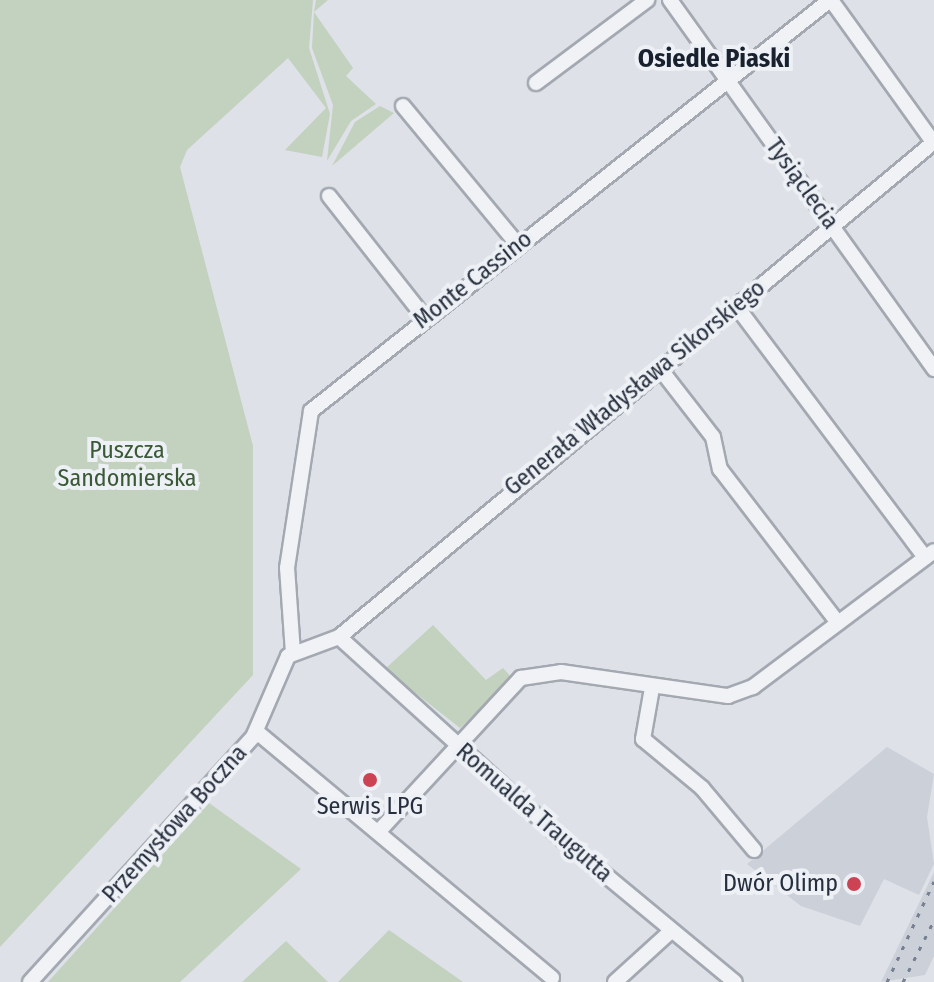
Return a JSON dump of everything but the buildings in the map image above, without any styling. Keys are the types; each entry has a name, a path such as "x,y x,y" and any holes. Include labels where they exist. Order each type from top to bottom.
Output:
{"street":[{"path":"536,83 647,0"},
{"name":"Tysiąclecia","path":"670,0 934,369"},
{"path":"830,0 934,142"},
{"name":"Monte Cassino","path":"293,653 287,568 311,411 517,244 830,0"},
{"path":"403,106 517,244"},
{"name":"Generała Władysława Sikorskiego","path":"339,637 934,142"},
{"path":"329,196 425,318"},
{"path":"381,829 508,687 541,672 703,696 753,687 930,554 737,307"},
{"path":"661,370 713,437 720,469 838,623"},
{"path":"293,653 339,637"},
{"name":"Romualda Traugutta","path":"339,637 671,931 735,982"},
{"name":"Przemysłowa Boczna","path":"30,982 257,732 277,670 293,653"},
{"path":"652,688 643,739 702,788 754,850"},
{"path":"257,732 381,829 552,978"},
{"path":"615,982 671,931"}],"shaded area":[{"path":"887,747 934,774 927,817 934,864 919,895 884,879 860,926 801,906 747,864"},
{"path":"934,872 934,956 925,975 881,982"}],"green space":[{"name":"Puszcza Sandomierska","path":"0,0 313,0 309,48 330,114 322,157 285,150 326,108 288,58 187,150 180,167 253,446 253,675 0,947"},
{"path":"316,0 328,0 314,12"},
{"path":"314,12 353,68 346,76 376,104 351,121 327,161 333,105 312,48"},
{"path":"380,106 394,113 332,166 355,122"},
{"path":"433,625 486,680 503,668 512,678 460,728 385,669"},
{"path":"209,803 301,869 180,982 48,982"},
{"path":"389,930 463,982 338,982"},
{"path":"286,941 328,982 242,982"}],"railway":[{"path":"887,982 934,881"},
{"path":"903,982 934,920"}],"place":[{"name":"Serwis LPG","path":"370,780"},
{"name":"Dwór Olimp","path":"854,884"}],"district":[{"name":"Osiedle Piaski","path":"714,59"}]}
